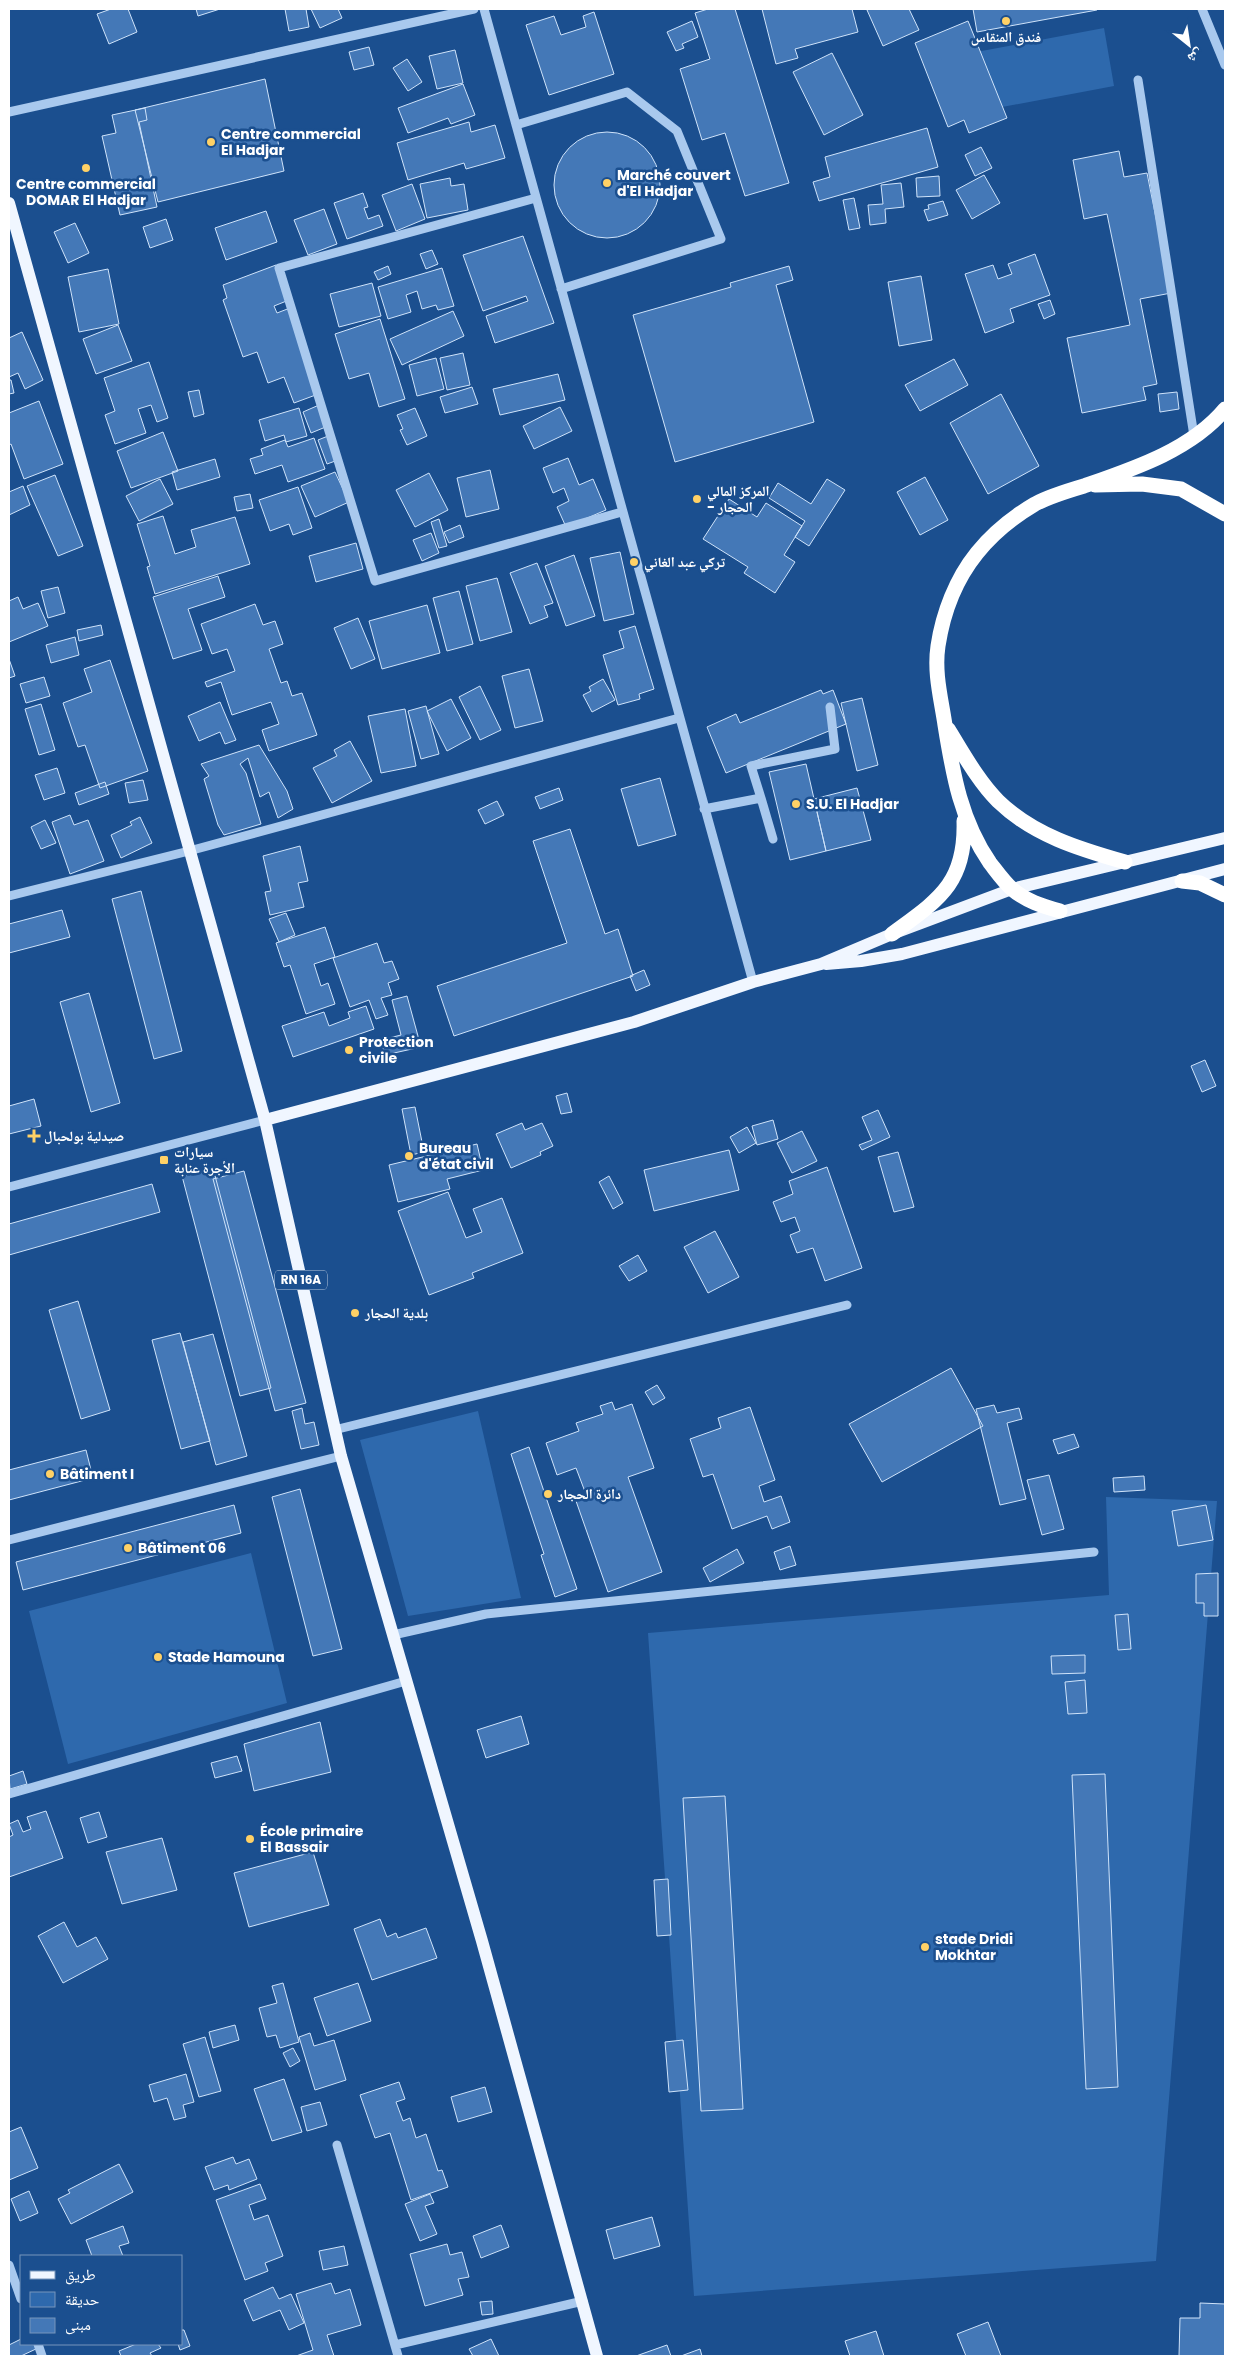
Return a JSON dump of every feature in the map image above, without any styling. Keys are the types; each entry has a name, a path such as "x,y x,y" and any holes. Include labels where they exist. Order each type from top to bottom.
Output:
{"highway":[{"path":"1060,911 1030,901 1012,889 980,848 964,815 953,775 938,690 938,647 943,622 962,574 983,547 1014,518 1051,497 1084,486 1171,451 1208,427 1225,409"},
{"path":"1084,486 1142,484 1181,489 1225,514"},
{"path":"944,723 985,785 998,800 1020,818 1064,843 1125,862"},
{"path":"892,934 941,896 952,881 963,852 964,815"},
{"path":"1182,881 1200,884 1225,895"}],"main road":[{"name":"RN 16A","path":"9,203 265,1120 341,1456 583,2301 597,2356"},
{"path":"265,1120 634,1022 753,982 822,964 892,934 1012,889 1225,838"},
{"path":"822,964 847,963 902,954 1225,869"}],"street":[{"path":"9,112 474,9"},
{"path":"484,9 753,982"},
{"path":"1202,9 1225,65"},
{"path":"1138,80 1194,436"},
{"path":"516,125 627,92 677,131 721,239 561,289"},
{"path":"536,198 279,268 375,581 622,512"},
{"path":"773,839 751,766 836,749 830,707"},
{"path":"9,896 189,851 679,718"},
{"path":"704,809 761,798"},
{"path":"9,1187 265,1120"},
{"path":"334,1430 847,1305"},
{"path":"9,1540 341,1456"},
{"path":"393,1635 486,1614 1094,1552"},
{"path":"9,1794 406,1681"},
{"path":"336,2145 398,2356"},
{"path":"9,2265 20,2296"},
{"path":"395,2345 583,2301"}],"green space":[{"path":"1104,28 1114,86 970,113 960,55"},
{"path":"478,1411 521,1598 408,1616 360,1440"},
{"name":"stade Dridi Mokhtar","path":"1106,1497 1217,1501 1156,2261 694,2296 648,1633 1109,1595"},
{"name":"Stade Hamouna","path":"251,1553 287,1703 68,1764 29,1611"}],"building":[{"path":"111,9 128,9 137,32 109,44 97,14"},
{"path":"196,9 220,9 198,16"},
{"path":"285,9 306,9 309,27 289,31"},
{"path":"311,9 338,9 342,18 320,28"},
{"path":"708,9 735,9 789,183 745,196 725,133 702,140 680,69 710,59 695,13"},
{"path":"762,9 852,9 858,32 795,49 798,58 776,64"},
{"path":"909,9 919,30 883,46 867,10"},
{"name":"فندق المنقاس","path":"973,9 1097,9 1097,10 977,32"},
{"path":"594,12 614,74 549,95 526,25 554,16 561,35 586,27 583,16"},
{"path":"692,21 698,37 682,44 684,48 676,51 667,32"},
{"path":"968,21 1007,118 969,133 964,120 948,127 915,43"},
{"path":"369,47 374,65 354,70 349,52"},
{"path":"455,50 463,83 437,89 429,56"},
{"path":"832,53 863,115 824,135 793,72"},
{"path":"407,59 422,82 408,91 393,68"},
{"path":"265,79 284,171 158,202 135,110"},
{"path":"463,84 475,115 451,124 448,118 408,133 398,108"},
{"path":"145,108 147,120 139,122 157,207 120,215 102,136 116,133 112,115"},
{"path":"469,122 471,132 495,125 505,158 466,169 464,163 408,180 397,143"},
{"path":"927,128 938,167 819,201 813,182 830,177 825,157"},
{"name":"Marché couvert d'El Hadjar","path":"607,132 627,136 644,148 656,165 660,185 656,205 644,222 627,234 607,238 587,234 570,222 558,205 554,185 558,165 570,148 587,136"},
{"path":"981,147 992,168 975,176 965,155"},
{"path":"1119,151 1124,177 1147,173 1171,293 1140,299 1157,384 1143,387 1146,400 1082,413 1067,338 1130,325 1107,214 1084,219 1073,160"},
{"path":"984,175 1000,203 972,219 956,190"},
{"path":"939,176 940,196 917,197 916,178"},
{"path":"450,178 451,186 464,184 468,210 427,218 420,184"},
{"path":"901,183 904,207 885,209 886,223 870,225 868,205 883,204 881,185"},
{"path":"412,184 425,219 396,231 382,195"},
{"path":"363,193 368,207 364,208 368,219 379,215 383,226 347,239 334,203"},
{"path":"854,198 860,228 849,230 843,200"},
{"path":"943,201 948,215 928,221 924,210 929,209 928,205"},
{"path":"324,209 337,244 308,255 294,220"},
{"path":"266,211 277,242 226,260 215,228"},
{"path":"166,219 173,240 150,248 143,227"},
{"path":"75,223 89,253 68,263 54,232"},
{"path":"523,236 554,323 495,343 486,316 528,301 526,296 483,311 463,255"},
{"path":"432,250 438,264 426,269 420,254"},
{"path":"1035,254 1050,295 1010,309 1014,322 985,333 965,274 993,265 998,279 1012,274 1008,264"},
{"path":"276,265 289,300 274,306 277,313 290,308 321,393 294,403 284,377 268,383 257,352 243,357 223,300 227,298 223,285"},
{"path":"388,266 391,274 378,280 374,272"},
{"path":"789,266 793,280 776,285 814,422 675,462 633,315 731,287 730,283"},
{"path":"442,268 454,306 438,310 436,305 422,309 417,291 406,295 411,312 388,319 378,287"},
{"path":"108,269 119,324 79,332 68,277"},
{"path":"921,276 932,340 899,346 888,282"},
{"path":"372,283 381,316 339,327 330,294"},
{"path":"1050,300 1055,314 1044,319 1038,304"},
{"path":"453,311 464,336 402,365 390,339"},
{"path":"380,319 405,399 379,407 369,373 349,379 335,334"},
{"path":"118,325 132,361 96,374 83,339"},
{"path":"22,332 43,380 25,389 18,373 9,377 9,338"},
{"path":"463,353 470,385 447,390 440,358"},
{"path":"436,358 444,389 417,396 409,365"},
{"path":"954,359 968,385 920,411 905,385"},
{"path":"149,362 168,418 157,422 151,405 138,409 146,433 115,444 105,415 115,411 104,378"},
{"path":"558,374 565,400 500,415 493,389"},
{"path":"9,380 11,380 14,393 9,394"},
{"path":"472,387 478,404 445,413 440,397"},
{"path":"199,390 204,414 194,417 188,392"},
{"path":"1177,392 1179,409 1160,412 1158,394"},
{"path":"1001,394 1039,466 988,494 950,423"},
{"path":"39,401 63,464 24,479 11,444 9,445 9,413"},
{"path":"319,405 328,426 311,433 303,412"},
{"path":"560,407 572,431 534,449 523,426"},
{"path":"299,408 307,436 286,442 284,435 265,441 259,420"},
{"path":"415,408 427,436 407,445 400,430 403,429 397,415"},
{"path":"163,432 178,471 131,488 117,451"},
{"path":"328,436 338,460 327,464 318,440"},
{"path":"314,438 325,469 288,482 282,465 255,474 250,459 263,455 261,449 285,440 288,447"},
{"path":"568,458 579,485 593,479 606,510 566,527 557,507 569,501 564,488 553,493 543,468"},
{"path":"215,459 220,477 177,490 172,472"},
{"path":"490,470 499,509 466,517 457,478"},
{"path":"335,472 349,502 315,517 301,486"},
{"path":"429,473 448,510 415,527 396,490"},
{"path":"55,475 83,546 58,556 27,486"},
{"path":"925,477 948,520 920,535 897,492"},
{"path":"160,479 173,504 139,521 126,496"},
{"path":"827,479 845,490 809,546 795,537 805,521 769,498 778,483 811,504"},
{"path":"23,486 30,505 9,515 9,492"},
{"path":"298,487 312,528 293,535 289,524 270,531 259,500"},
{"path":"250,494 253,508 237,511 234,497"},
{"path":"729,499 757,517 766,503 802,526 784,555 795,562 775,593 744,573 748,567 703,539"},
{"path":"163,516 175,554 196,547 191,530 235,517 250,564 155,594 147,567 150,566 137,524"},
{"path":"439,519 447,546 439,548 431,522"},
{"path":"460,525 464,537 449,543 444,532"},
{"path":"431,533 439,553 422,561 413,540"},
{"path":"356,543 363,569 316,582 309,556"},
{"path":"620,552 634,614 604,621 590,558"},
{"path":"574,555 595,616 566,626 545,566"},
{"path":"537,563 553,603 544,606 548,617 530,624 510,573"},
{"path":"218,576 225,597 188,609 202,650 173,659 153,597"},
{"path":"497,578 512,632 480,641 466,586"},
{"path":"58,587 65,613 48,618 41,591"},
{"path":"459,591 473,644 447,651 433,598"},
{"path":"18,597 23,609 38,603 48,626 9,642 9,601"},
{"path":"255,604 263,625 275,621 283,644 269,649 281,683 287,681 292,696 302,693 317,735 269,751 262,730 279,724 271,702 232,715 221,682 207,687 205,682 235,671 227,649 212,654 201,624"},
{"path":"427,605 440,653 382,669 369,621"},
{"path":"358,618 375,659 351,669 334,628"},
{"path":"101,625 103,635 79,641 77,630"},
{"path":"635,626 654,689 639,694 640,699 618,705 603,655 624,648 619,631"},
{"path":"75,637 79,655 51,663 46,645"},
{"path":"9,659 15,676 9,678"},
{"path":"110,660 148,771 100,788 85,745 78,747 63,703 92,692 84,669"},
{"path":"529,669 543,721 515,728 502,676"},
{"path":"44,677 50,696 26,703 20,684"},
{"path":"603,679 615,700 592,712 583,695 591,691 589,687"},
{"path":"480,686 501,730 480,740 459,697"},
{"path":"821,690 823,694 833,690 846,724 726,773 707,727 736,714 740,723"},
{"path":"862,698 878,765 857,771 841,703"},
{"path":"451,699 471,738 447,751 427,711"},
{"path":"220,702 236,740 225,744 220,732 199,741 188,716"},
{"path":"41,704 55,750 39,755 25,709"},
{"path":"426,706 439,754 421,759 408,711"},
{"path":"405,709 416,766 381,773 368,716"},
{"path":"350,741 372,781 332,803 313,768 337,756 334,750"},
{"path":"259,745 287,791 293,809 278,818 269,792 260,797 248,758 240,764 246,773 261,824 224,835 218,825 204,779 209,776 201,764"},
{"path":"806,764 826,851 790,860 769,772"},
{"path":"57,768 65,793 44,800 35,775"},
{"path":"660,778 676,835 638,846 621,789"},
{"path":"143,780 148,800 129,803 125,783"},
{"path":"105,782 109,794 79,805 75,793"},
{"path":"559,788 563,800 540,809 535,797"},
{"path":"857,788 871,840 826,851 814,799"},
{"path":"497,801 504,815 485,824 478,810"},
{"path":"70,815 74,825 88,820 104,861 70,874 52,822"},
{"path":"140,817 152,843 121,858 111,835 132,825 130,822"},
{"path":"45,820 56,843 41,849 31,827"},
{"path":"570,829 605,934 618,929 633,976 454,1036 437,986 567,943 533,841"},
{"path":"300,846 308,881 298,883 304,907 270,915 265,892 271,891 263,856"},
{"path":"141,891 182,1051 154,1059 112,899"},
{"path":"62,910 70,937 9,953 9,924"},
{"path":"286,913 295,935 279,942 269,919"},
{"path":"325,927 335,957 314,964 321,986 328,983 335,1004 306,1014 290,965 284,967 276,943"},
{"path":"377,943 384,963 392,961 399,979 388,983 392,995 381,998 388,1015 376,1019 369,1000 350,1007 333,958"},
{"path":"644,970 650,985 636,991 630,976"},
{"path":"89,993 120,1103 91,1112 60,1002"},
{"path":"407,996 421,1047 385,1055 381,1040 401,1035 392,1000"},
{"path":"366,1006 374,1029 293,1057 282,1026 324,1012 329,1026 350,1018 348,1012"},
{"path":"1205,1060 1216,1086 1202,1092 1191,1066"},
{"path":"567,1093 572,1112 561,1114 556,1096"},
{"path":"34,1099 41,1126 9,1134 9,1106"},
{"path":"415,1107 424,1152 411,1155 402,1109"},
{"path":"878,1110 890,1137 862,1150 859,1145 872,1140 862,1117"},
{"path":"773,1120 778,1139 757,1145 752,1126"},
{"path":"522,1123 525,1130 542,1123 553,1146 540,1152 541,1155 511,1168 496,1134"},
{"path":"747,1127 756,1143 739,1153 730,1137"},
{"path":"802,1131 817,1161 792,1173 777,1143"},
{"path":"477,1144 483,1170 447,1179 450,1189 398,1202 389,1165"},
{"path":"729,1150 739,1190 654,1211 644,1170"},
{"path":"898,1152 914,1207 894,1212 878,1157"},
{"path":"827,1167 862,1268 825,1281 813,1248 797,1253 790,1235 800,1231 795,1217 781,1222 773,1202 793,1194 789,1181"},
{"path":"213,1168 271,1388 240,1396 182,1176"},
{"path":"244,1171 306,1403 275,1411 213,1179"},
{"path":"609,1176 623,1203 613,1209 599,1182"},
{"path":"152,1184 160,1212 9,1255 9,1224"},
{"path":"448,1192 466,1238 482,1232 473,1209 502,1198 523,1253 472,1273 474,1278 429,1295 398,1211"},
{"path":"715,1231 739,1277 708,1293 684,1247"},
{"path":"638,1255 647,1271 629,1281 619,1266"},
{"path":"78,1301 110,1410 81,1419 49,1310"},
{"path":"180,1333 210,1441 181,1449 152,1340"},
{"path":"213,1334 247,1456 216,1465 183,1342"},
{"path":"951,1368 983,1426 882,1482 849,1424"},
{"path":"657,1385 665,1398 653,1405 645,1392"},
{"path":"612,1402 615,1410 632,1404 654,1468 628,1477 662,1572 608,1592 576,1501 587,1497 576,1468 557,1475 546,1443 579,1431 576,1423 603,1414 600,1406"},
{"path":"994,1405 997,1413 1019,1408 1022,1419 1007,1423 1026,1499 1000,1505 976,1409"},
{"path":"750,1407 775,1480 759,1486 764,1502 781,1496 790,1522 772,1529 767,1516 732,1529 713,1474 703,1477 690,1439 721,1428 718,1418"},
{"path":"302,1408 305,1424 314,1422 319,1445 301,1449 292,1411"},
{"path":"1074,1434 1079,1447 1058,1454 1053,1440"},
{"path":"529,1447 577,1589 555,1597 541,1555 544,1554 511,1454"},
{"name":"Bâtiment I","path":"86,1450 93,1478 9,1500 9,1470"},
{"path":"1049,1475 1064,1529 1042,1535 1027,1480"},
{"path":"1144,1476 1145,1490 1114,1492 1113,1478"},
{"path":"300,1489 342,1649 313,1656 272,1497"},
{"name":"Bâtiment 06","path":"234,1505 241,1533 23,1590 16,1562"},
{"path":"1206,1505 1213,1540 1178,1546 1172,1511"},
{"path":"790,1546 796,1565 780,1570 774,1552"},
{"path":"737,1549 744,1563 710,1582 703,1568"},
{"path":"1218,1573 1218,1616 1204,1616 1204,1603 1196,1603 1196,1574"},
{"path":"1128,1614 1131,1649 1118,1650 1115,1615"},
{"path":"1085,1655 1085,1673 1052,1674 1051,1656"},
{"path":"1085,1680 1087,1713 1068,1714 1065,1682"},
{"path":"521,1716 529,1744 486,1758 477,1730"},
{"path":"320,1722 331,1772 254,1791 244,1744"},
{"path":"237,1756 242,1771 215,1778 211,1763"},
{"path":"23,1771 27,1784 10,1789 9,1776"},
{"path":"1105,1774 1118,2087 1086,2089 1072,1775"},
{"path":"725,1796 743,2109 701,2111 683,1798"},
{"path":"46,1811 63,1858 9,1877 9,1837 13,1835 9,1824 18,1820 23,1832 31,1829 27,1817"},
{"path":"99,1812 107,1837 88,1843 80,1818"},
{"path":"162,1838 177,1890 122,1904 106,1852"},
{"path":"313,1852 329,1905 249,1927 234,1873"},
{"path":"668,1879 671,1935 657,1936 654,1880"},
{"path":"380,1919 387,1937 396,1933 398,1938 426,1928 437,1958 372,1980 354,1929"},
{"path":"64,1922 77,1947 96,1937 108,1959 63,1983 38,1936"},
{"path":"283,1983 299,2042 280,2048 276,2035 267,2037 259,2008 277,2003 272,1986"},
{"path":"358,1983 371,2021 327,2036 314,1998"},
{"path":"235,2025 239,2040 213,2048 209,2032"},
{"path":"310,2033 314,2046 334,2040 346,2080 315,2090 299,2037"},
{"path":"205,2037 221,2091 199,2097 183,2044"},
{"path":"683,2040 688,2090 669,2092 665,2042"},
{"path":"293,2048 300,2061 290,2067 283,2053"},
{"path":"186,2074 194,2102 183,2105 186,2117 174,2120 167,2098 154,2102 149,2085"},
{"path":"284,2079 302,2132 272,2141 254,2089"},
{"path":"399,2082 405,2099 396,2102 403,2121 410,2118 416,2138 426,2134 438,2171 442,2170 448,2187 411,2200 390,2133 375,2138 360,2095"},
{"path":"485,2087 492,2112 458,2122 451,2097"},
{"path":"320,2102 327,2125 307,2131 301,2107"},
{"path":"21,2127 38,2168 9,2180 9,2132"},
{"path":"233,2157 236,2164 249,2159 257,2179 229,2190 228,2185 214,2190 205,2167"},
{"path":"119,2164 133,2192 71,2224 58,2199 70,2193 68,2190"},
{"path":"260,2184 266,2199 249,2205 254,2220 268,2215 283,2256 265,2263 268,2271 245,2280 216,2200"},
{"path":"29,2191 38,2213 20,2221 11,2199"},
{"path":"430,2194 434,2203 425,2206 437,2234 420,2241 405,2204"},
{"path":"652,2217 660,2246 614,2259 606,2230"},
{"path":"501,2225 509,2247 481,2258 473,2236"},
{"path":"123,2226 129,2243 119,2246 123,2255 92,2255 86,2240"},
{"path":"447,2244 450,2255 462,2252 469,2277 458,2279 463,2295 425,2306 410,2254"},
{"path":"344,2246 348,2265 323,2270 319,2251"},
{"path":"331,2283 335,2294 350,2289 361,2325 327,2335 334,2356 296,2356 313,2350 296,2294"},
{"path":"273,2287 279,2299 291,2294 304,2323 289,2330 280,2310 253,2321 244,2300"},
{"path":"492,2301 493,2314 482,2315 480,2302"},
{"path":"1200,2303 1225,2304 1225,2356 1179,2356 1180,2318 1200,2318"},
{"path":"988,2322 1001,2356 966,2356 957,2334"},
{"path":"182,2330 184,2330 190,2346 180,2350 178,2345 182,2345"},
{"path":"876,2331 884,2356 850,2356 845,2341"},
{"path":"491,2339 499,2356 473,2356 469,2349"},
{"path":"20,2340 20,2345 37,2345 38,2348 21,2356 9,2356 9,2345"},
{"path":"134,2345 159,2345 161,2348 150,2353 152,2356 121,2356 119,2351"},
{"path":"667,2345 671,2356 636,2356"},
{"path":"700,2349 702,2356 681,2356"}],"place":[{"name":"فندق المنقاس","path":"1006,21"},
{"name":"Centre commercial El Hadjar","path":"211,142"},
{"name":"Centre commercial DOMAR El Hadjar","path":"86,168"},
{"name":"Marché couvert d'El Hadjar","path":"607,183"},
{"name":"المركز المالي - الحجار","path":"697,499"},
{"name":"تركي عبد الغاني","path":"634,562"},
{"name":"S.U. El Hadjar","path":"796,804"},
{"name":"Protection civile","path":"349,1050"},
{"name":"صيدلية بولحبال","path":"34,1136"},
{"name":"Bureau d'état civil","path":"409,1156"},
{"name":"سيارات الأجرة عنابة","path":"164,1160"},
{"name":"بلدية الحجار","path":"355,1313"},
{"name":"Bâtiment I","path":"50,1474"},
{"name":"دائرة الحجار","path":"548,1494"},
{"name":"Bâtiment 06","path":"128,1548"},
{"name":"Stade Hamouna","path":"158,1657"},
{"name":"École primaire El Bassair","path":"250,1839"},
{"name":"stade Dridi Mokhtar","path":"925,1947"}]}
